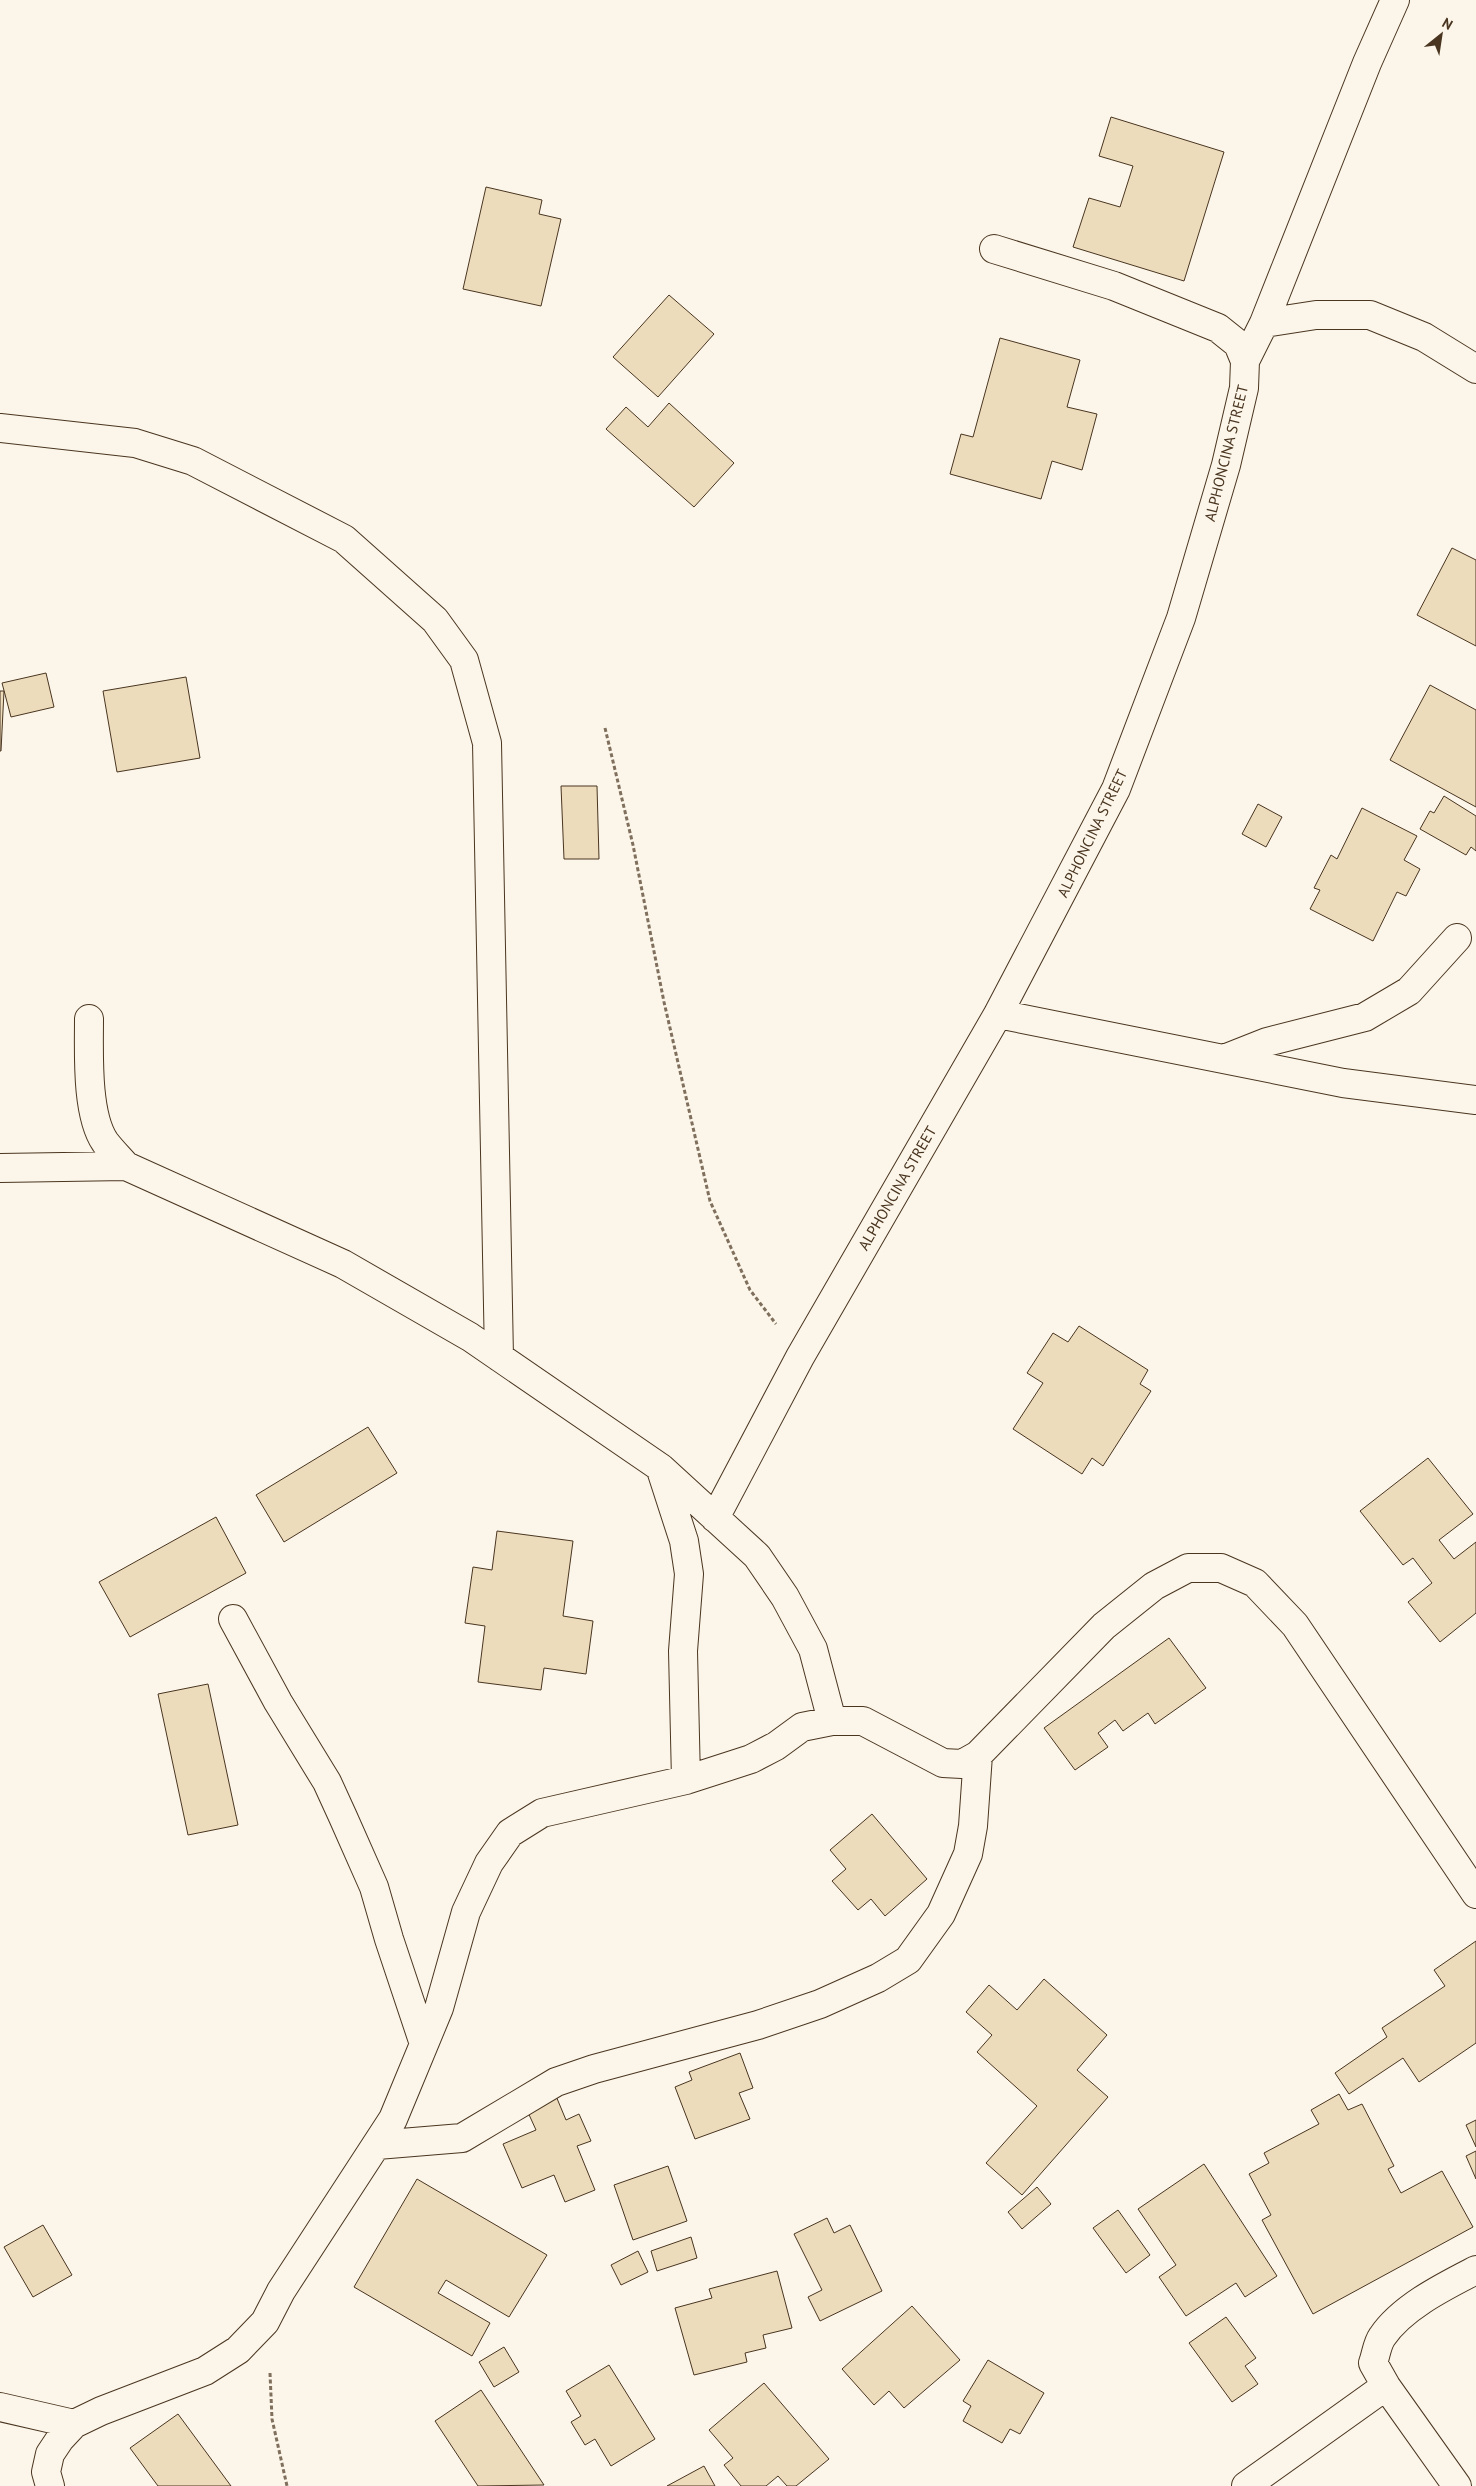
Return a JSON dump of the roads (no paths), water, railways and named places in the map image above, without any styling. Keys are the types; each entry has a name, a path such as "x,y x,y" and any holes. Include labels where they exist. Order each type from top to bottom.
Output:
{"street":[{"path":"1246,362 1264,323 1366,63 1394,0"},
{"path":"994,249 1114,286 1218,328 1238,344 1246,362"},
{"path":"1264,323 1316,315 1370,315 1424,337 1476,369"},
{"name":"ALPHONCINA STREET","path":"715,1518 800,1357 998,1014 1112,797 1181,618 1226,466 1244,388 1246,362"},
{"path":"0,428 135,443 193,461 344,539 435,620 464,660 487,743 499,1356"},
{"path":"1224,1059 1267,1042 1365,1017 1409,991 1458,938"},
{"path":"998,1014 1343,1083 1476,1100"},
{"path":"89,1019 90,1074 96,1120 104,1141 126,1166 343,1264 470,1337 661,1468 757,1556 785,1596 813,1649 832,1721"},
{"path":"0,1168 126,1166"},
{"path":"661,1468 684,1541 688,1574 683,1651 686,1780"},
{"path":"50,2486 46,2472 50,2454 60,2439 74,2424 101,2411 205,2371 238,2350 265,2322 281,2291 393,2119 439,2008 466,1912 489,1863 510,1833 542,1813 686,1780 751,1759 776,1746 802,1726 832,1721 863,1721 943,1763 962,1764 978,1755 1104,1626 1154,1586 1188,1568 1221,1568 1255,1583 1295,1625 1476,1894"},
{"path":"232,1620 278,1702 327,1782 343,1817 374,1887 424,2044"},
{"path":"377,2145 462,2138 556,2082 594,2069 776,2019 820,2004 878,1978 908,1960 941,1914 968,1854 973,1826 978,1755"},
{"path":"1457,2486 1386,2386 1373,2363 1381,2338 1400,2317 1437,2290 1476,2270"},
{"path":"1246,2486 1386,2386"},
{"path":"0,2407 74,2424"}]}
